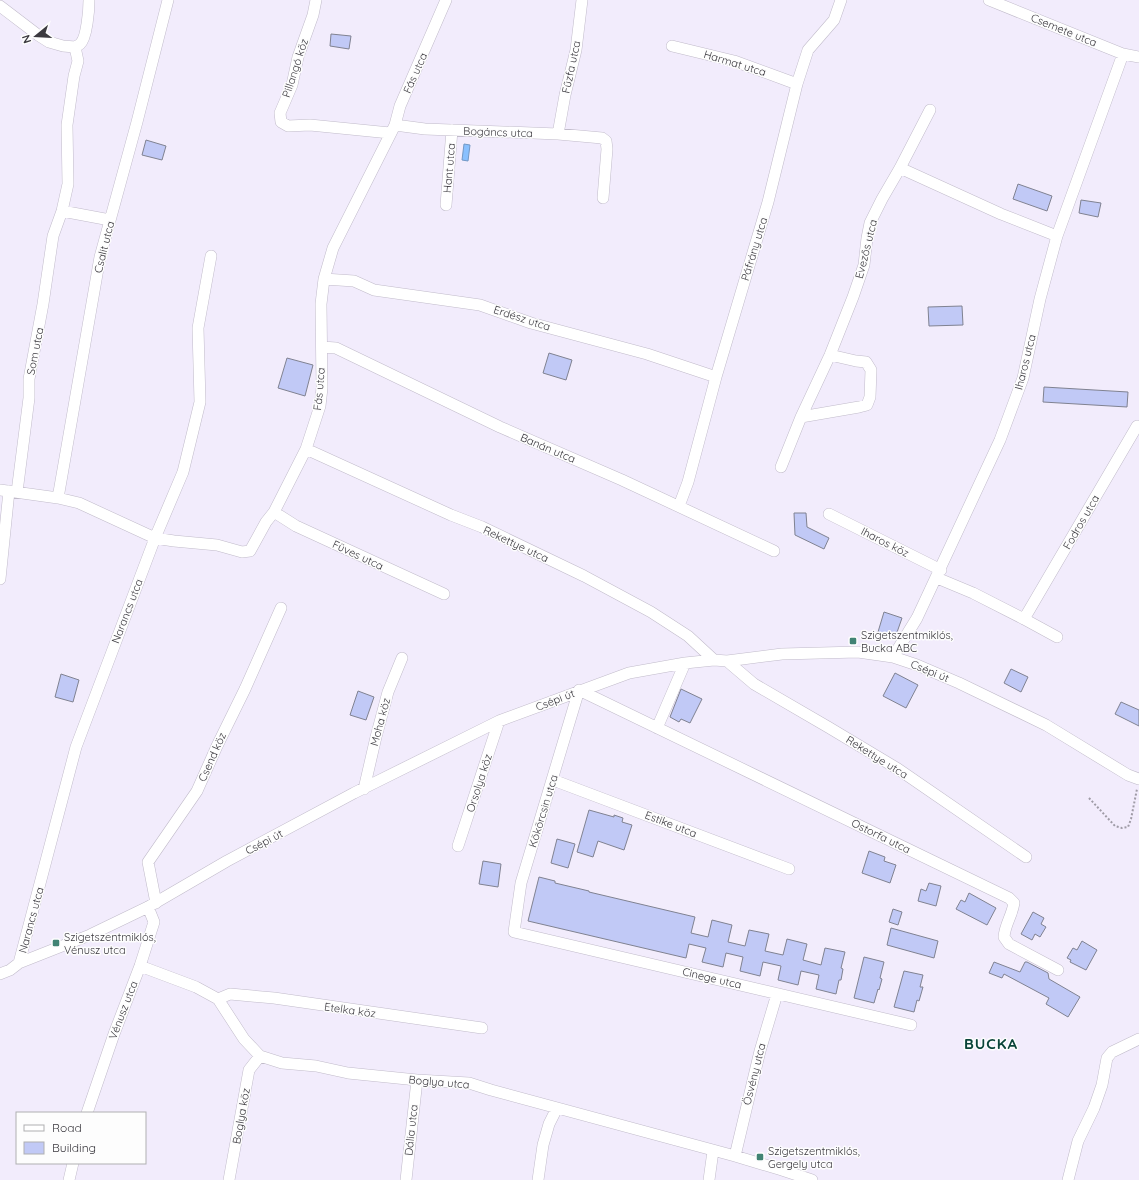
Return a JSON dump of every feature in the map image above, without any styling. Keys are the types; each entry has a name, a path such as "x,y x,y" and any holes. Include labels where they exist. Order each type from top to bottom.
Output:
{"street":[{"path":"0,6 49,42 63,46 75,47 83,40 89,16 89,0"},
{"name":"Csalit utca","path":"58,498 100,257 137,122 168,0"},
{"name":"Pillangó köz","path":"316,0 313,14 298,57 292,85 280,113 281,122 288,126 310,125 392,129"},
{"name":"Fás utca","path":"9,491 58,498 79,503 155,538 217,545 242,552 250,551 266,522 274,512 306,449 320,406 322,388 321,304 324,279 333,248 392,129 400,106 446,0"},
{"name":"Fűzfa utca","path":"558,134 565,95 576,50 582,0"},
{"name":"Páfrány utca","path":"679,506 688,482 716,377 768,202 797,84 808,50 834,20 841,0"},
{"name":"Csemete utca","path":"989,0 1123,54 1139,57"},
{"name":"Harmat utca","path":"672,46 734,61 797,84"},
{"name":"Som utca","path":"0,579 9,491 29,398 29,379 43,304 53,236 62,211 68,184 67,126 74,76 78,60 75,47"},
{"name":"Iharos utca","path":"893,657 917,618 939,574 1000,440 1023,378 1040,299 1057,236 1123,54"},
{"name":"Evezős utca","path":"781,466 801,417 830,356 853,297 864,265 870,223 930,110"},
{"name":"Bogáncs utca","path":"392,129 558,134 602,138 606,141 607,149 603,198"},
{"name":"Hant utca","path":"446,205 452,130"},
{"path":"900,168 1001,214 1057,236"},
{"path":"62,211 110,220"},
{"name":"Narancs utca","path":"19,964 76,747 155,538 183,472 200,402 198,328 211,256"},
{"name":"Erdész utca","path":"324,279 354,282 374,290 480,305 531,323 647,354 716,377"},
{"name":"Banán utca","path":"322,347 336,348 500,427 622,480 774,551"},
{"path":"801,417 867,405 870,397 871,370 866,362 830,356"},
{"name":"Fodros utca","path":"1024,619 1137,426"},
{"name":"Rekettye utca","path":"306,449 451,515 482,527 584,576 651,612 688,636 714,660"},
{"name":"Füves utca","path":"274,512 296,526 444,594"},
{"name":"Iharos köz","path":"829,514 939,574"},
{"path":"939,574 1056,637"},
{"name":"Csend köz","path":"152,905 148,862 197,791 281,608"},
{"name":"Csépi út","path":"0,974 19,964 90,935 152,905 228,861 364,788 500,721 629,672 685,663 714,660 727,661 789,654 858,652 893,657 917,665 959,683 1046,725 1128,775 1138,783"},
{"name":"Moha köz","path":"364,788 388,692 402,658"},
{"name":"Rekettye utca","path":"727,661 754,684 898,769 1026,857"},
{"path":"657,728 685,663"},
{"name":"Ostorfa utca","path":"579,690 1009,898 1014,903 1013,911 1005,928 1004,938 1009,944 1058,970"},
{"name":"Kökörcsin utca","path":"514,932 521,883 579,690"},
{"name":"Orsolya köz","path":"458,846 500,721"},
{"name":"Estike utca","path":"553,780 789,869"},
{"name":"Vénusz utca","path":"86,1112 140,966 154,922 152,905"},
{"name":"Cinege utca","path":"514,932 911,1025"},
{"name":"Boglya utca","path":"140,966 196,987 218,999 244,1039 260,1056 282,1063 316,1066 348,1073 417,1080 470,1083 490,1090 735,1156 812,1180"},
{"name":"Etelka köz","path":"218,999 230,994 274,998 482,1028"},
{"name":"Ösvény utca","path":"735,1156 760,1051 777,994"},
{"path":"1068,1180 1078,1141 1094,1108 1102,1085 1107,1058 1112,1052 1139,1039"},
{"name":"Boglya köz","path":"229,1180 248,1070 260,1056"},
{"name":"Dália utca","path":"406,1180 417,1080"},
{"path":"538,1180 543,1145 549,1124 557,1108"},
{"path":"709,1180 713,1151"},
{"path":"69,1180 73,1164"}],"path":[{"path":"1089,798 1115,826 1122,828 1128,827 1138,783"}],"water":[{"path":"464,144 470,145 468,161 462,160"}],"building":[{"path":"331,34 351,36 349,49 330,46"},
{"path":"146,140 166,146 162,160 142,155"},
{"path":"1018,184 1052,196 1047,211 1013,199"},
{"path":"1081,200 1101,203 1098,217 1079,213"},
{"path":"962,306 963,325 929,326 928,307"},
{"path":"549,353 572,360 566,380 543,373"},
{"path":"287,358 313,365 305,396 278,388"},
{"path":"1044,387 1128,392 1127,407 1043,402"},
{"path":"794,513 806,513 807,527 829,538 824,549 795,535"},
{"path":"884,612 902,618 895,638 878,632"},
{"path":"1011,669 1028,677 1021,692 1004,683"},
{"path":"895,673 918,685 906,708 883,696"},
{"path":"61,674 79,680 73,702 55,697"},
{"path":"681,689 702,699 690,723 681,719 679,722 670,717"},
{"path":"358,691 374,697 366,720 350,715"},
{"path":"1121,702 1139,710 1139,726 1115,714"},
{"path":"589,810 623,818 622,822 632,825 624,850 598,841 593,857 577,852"},
{"path":"557,839 575,844 568,868 551,863"},
{"path":"869,851 885,857 884,861 896,865 890,883 862,873"},
{"path":"483,861 501,864 498,887 479,884"},
{"path":"539,877 589,892 695,917 691,933 708,937 712,920 732,925 728,942 745,946 749,930 769,934 765,951 783,955 787,939 807,944 803,960 821,965 825,948 845,952 841,968 843,969 841,980 839,980 836,994 816,989 819,975 801,971 798,985 778,980 781,966 763,962 760,976 740,971 743,957 726,953 723,967 702,962 706,948 689,944 686,958 528,921"},
{"path":"929,883 941,886 936,906 918,901 921,889 926,891"},
{"path":"969,893 996,908 987,925 956,909 961,900 965,902"},
{"path":"893,909 902,912 898,925 889,922"},
{"path":"1033,912 1044,918 1041,924 1046,927 1040,937 1035,934 1032,940 1021,934"},
{"path":"891,928 938,941 934,958 887,945"},
{"path":"1082,941 1097,950 1086,970 1070,962 1071,960 1067,958 1073,948 1077,950"},
{"path":"864,957 884,962 880,978 882,979 874,1003 854,998"},
{"path":"994,962 1020,972 1025,962 1027,962 1048,973 1049,979 1080,997 1068,1017 1046,1004 1049,998 1004,974 1002,978 989,973"},
{"path":"904,971 923,975 920,987 923,987 919,1001 917,1000 914,1012 894,1007"}],"place":[{"name":"Szigetszentmiklós, Bucka ABC","path":"853,641"},
{"name":"Szigetszentmiklós, Vénusz utca","path":"56,943"},
{"name":"Szigetszentmiklós, Gergely utca","path":"760,1157"}],"district":[{"name":"BUCKA","path":"991,1043"}]}
